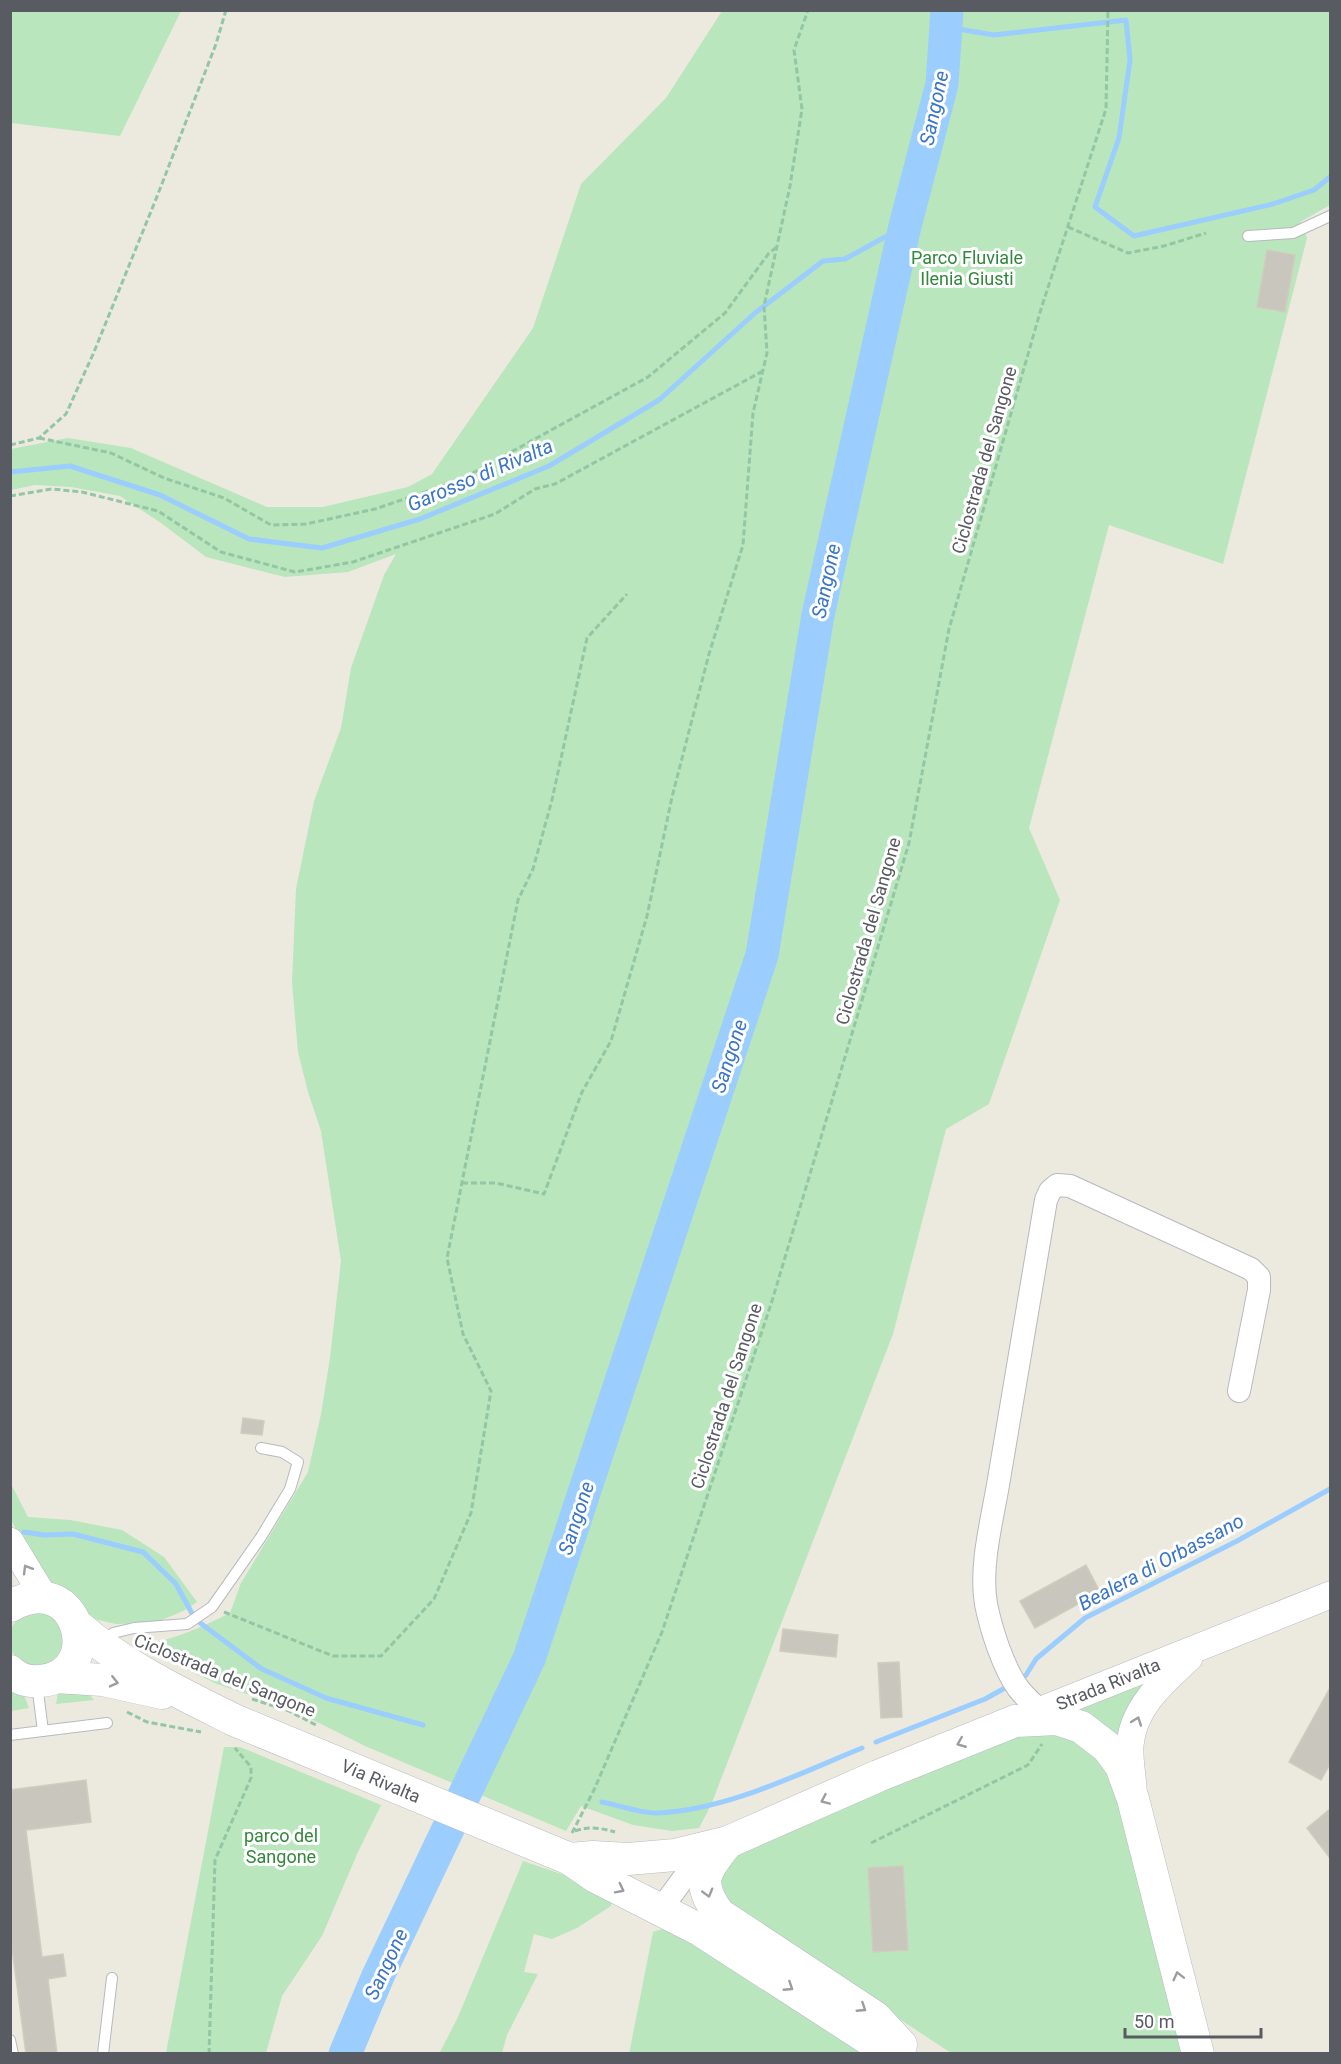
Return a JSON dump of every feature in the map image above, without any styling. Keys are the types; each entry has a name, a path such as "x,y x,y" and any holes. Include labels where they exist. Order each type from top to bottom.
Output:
{"main road":[{"path":"10,1606 27,1597 44,1597"},
{"name":"Via Rivalta","path":"44,1597 59,1602 71,1612 78,1626 105,1648 194,1700 234,1720 366,1774 564,1849"},
{"path":"26,1677 68,1668 76,1656 80,1641 78,1626"},
{"name":"Via Rivalta","path":"26,1677 104,1680 194,1700"},
{"path":"564,1849 593,1857 628,1859 675,1855 728,1842 878,1776 1037,1717 1081,1727 1107,1747 1121,1766 1133,1799 1198,2054"},
{"path":"728,1842 707,1868 705,1878 706,1891 711,1904 719,1914 875,2017 909,2054"},
{"path":"564,1849 596,1877 700,1930 892,2054"}],"street":[{"path":"1037,1717 1008,1672 988,1612 984,1582 1009,1417 1046,1200 1050,1191 1057,1185 1070,1186 1251,1269 1259,1277 1259,1290 1239,1391"},
{"path":"10,1541 44,1597"},
{"name":"Strada Rivalta","path":"1037,1717 1330,1595"},
{"name":"Strada Rivalta","path":"1133,1799 1130,1744 1137,1716 1157,1687 1201,1647"},
{"path":"661,1909 691,1868 728,1842"}],"lane":[{"path":"1248,237 1293,233 1330,216"},
{"path":"105,1648 113,1633 134,1628 187,1624 212,1607 261,1537 290,1489 298,1462 282,1452 261,1448"},
{"path":"26,1677 43,1731"},
{"path":"10,1735 107,1724"},
{"path":"103,2054 112,1978"},
{"path":"10,2040 13,2054"}],"path":[{"path":"39,438 66,414 94,352 175,151 216,44 226,10"},
{"path":"462,1183 496,1183 544,1194 582,1092 611,1041 647,916 672,797 710,654 743,545 753,413 767,352 764,306 790,186 802,109 794,50 808,10"},
{"name":"Ciclostrada del Sangone","path":"564,1849 594,1790 662,1632 772,1301 909,843 949,629 1041,309 1106,109 1108,11"},
{"path":"1068,227 1128,253 1164,246 1206,233"},
{"path":"10,445 39,438 111,453 164,478 224,498 271,525 306,524 375,509 460,480 648,377 725,313 769,253 777,246"},
{"path":"10,496 52,489 82,492 158,512 221,552 296,572 353,562 495,514 535,489 555,484 764,371"},
{"path":"212,1607 333,1656 381,1656 434,1599 471,1513 490,1390 463,1334 447,1258 518,900 534,868 552,800 587,638 627,594"},
{"name":"Ciclostrada del Sangone","path":"248,1698 289,1711 327,1731"},
{"path":"120,1708 147,1722 202,1733"},
{"path":"871,1843 1028,1765 1037,1717"},
{"path":"209,2054 215,1860 251,1778 251,1767 231,1744"}],"green space":[{"path":"11,10 181,11 120,136 11,123"},
{"name":"Parco Fluviale Ilenia Giusti","path":"722,11 1330,11 1330,205 1300,222 1307,238 1223,564 1109,525 1029,828 1060,900 989,1104 946,1129 893,1334 711,1805 699,1828 672,1831 633,1825 581,1806 566,1831 365,1746 291,1709 217,1684 138,1646 185,1633 230,1613 241,1583 308,1472 330,1358 341,1261 321,1131 298,1052 292,982 296,889 314,801 341,728 351,668 384,575 396,554 348,572 285,577 206,557 120,496 71,487 35,485 11,490 11,449 68,438 131,448 267,507 323,507 408,487 432,474 533,328 581,184 666,98"},
{"path":"10,1482 28,1517 70,1520 122,1530 164,1557 197,1602 155,1623 116,1624 85,1617 37,1575 11,1519"},
{"path":"36,1612 46,1614 55,1620 61,1629 63,1639 61,1649 55,1658 46,1664 36,1666 26,1664 17,1658 11,1649 9,1639 11,1629 17,1620 26,1614"},
{"path":"1148,1671 1122,1752 1076,1714 1077,1702"},
{"path":"84,1688 94,1700 56,1704 58,1693"},
{"path":"10,1690 24,1695 29,1708 11,1711"},
{"path":"1017,1731 1076,1735 1113,1771 1187,2053 951,2053 730,1907 719,1890 724,1858"},
{"name":"parco del Sangone","path":"224,1747 240,1747 381,1805 322,1936 282,1996 266,2053 166,2053"},
{"path":"523,1861 614,1892 611,1906 577,1928 552,1939 534,1934 524,1972 538,1974 507,2035 502,2053 439,2054 458,2017"},
{"path":"666,1928 697,1939 873,2054 629,2054 653,1932"}],"building":[{"path":"1267,250 1295,255 1285,312 1257,307"},
{"path":"243,1418 264,1421 262,1435 241,1433"},
{"path":"1086,1565 1100,1592 1035,1628 1020,1601"},
{"path":"783,1629 838,1635 836,1657 780,1651"},
{"path":"899,1662 902,1717 881,1718 878,1663"},
{"path":"1330,1688 1330,1764 1321,1780 1289,1762"},
{"path":"86,1780 91,1822 26,1830 42,1957 63,1954 66,1976 48,1979 57,2054 26,2054 10,1933 10,1790"},
{"path":"1330,1809 1330,1858 1307,1828"},
{"path":"903,1866 908,1950 873,1952 868,1868"}],"waterway":[{"name":"Sangone","path":"345,2054 378,1976 529,1659 762,955 818,615 905,226 942,84 947,10"},
{"path":"946,27 994,35 1126,20 1130,60 1119,138 1095,207 1134,236 1273,204 1314,190 1330,177"},
{"name":"Garosso di Rivalta","path":"10,472 70,466 160,495 249,539 322,548 420,519 549,466 659,400 755,313 823,261 845,259 905,226"},
{"name":"Bealera di Orbassano","path":"1020,1680 1036,1659 1085,1618 1237,1541 1330,1489"},
{"name":"Bealera di Orbassano","path":"24,1532 44,1535 73,1534 143,1552 176,1584 195,1619 262,1669 326,1698 423,1725"},
{"name":"Bealera di Orbassano","path":"876,1742 985,1699 1005,1688"},
{"name":"Bealera di Orbassano","path":"602,1802 649,1813 682,1811 708,1806 761,1790 862,1748"}]}
